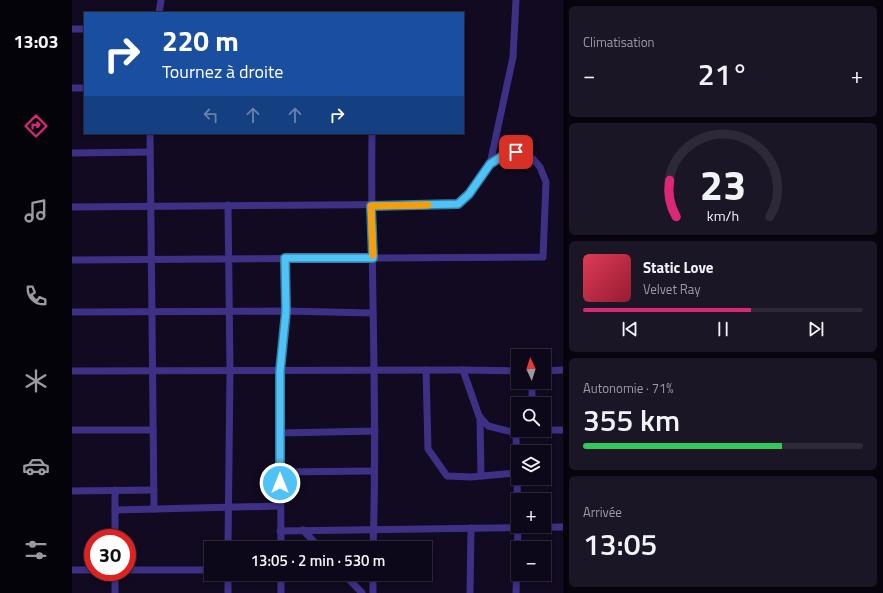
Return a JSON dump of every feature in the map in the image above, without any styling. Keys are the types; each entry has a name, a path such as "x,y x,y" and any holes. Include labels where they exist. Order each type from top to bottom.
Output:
{"street":[{"path":"159,12 161,0"},
{"path":"490,164 513,56 516,0"},
{"path":"72,29 84,29"},
{"path":"72,88 84,88"},
{"path":"150,134 154,509"},
{"path":"372,134 371,206 375,431 374,541"},
{"path":"72,153 150,152"},
{"path":"72,206 371,206 458,204 469,194 490,164 504,155 516,152 533,159 540,167 546,182 543,257 72,260"},
{"path":"228,205 230,370 228,541"},
{"path":"281,541 280,371 286,311 285,258"},
{"path":"72,312 286,311 373,313"},
{"path":"426,370 428,449 447,476 481,476 511,474"},
{"path":"463,370 480,417 481,476"},
{"path":"551,371 563,370"},
{"path":"72,371 511,371"},
{"path":"480,417 488,426 511,432"},
{"path":"72,430 153,430"},
{"path":"551,430 563,430"},
{"path":"280,433 375,431"},
{"path":"280,472 374,471"},
{"path":"114,490 115,529"},
{"path":"72,491 154,490"},
{"path":"115,510 280,506"},
{"path":"551,527 563,527"},
{"path":"470,593 471,528"},
{"path":"280,531 511,528"},
{"path":"303,530 313,541"},
{"path":"516,593 518,533"},
{"path":"72,570 84,570"},
{"path":"136,570 204,570"},
{"path":"115,581 115,593"},
{"path":"228,581 228,593"},
{"path":"280,593 281,581"},
{"path":"351,581 362,593"},
{"path":"373,581 373,593"}],"slow traffic":[{"path":"373,255 371,206 428,205"}],"route":[{"path":"280,483 280,371 286,311 285,258 373,258 371,206 458,204 469,194 490,164 504,155 516,152"}]}
